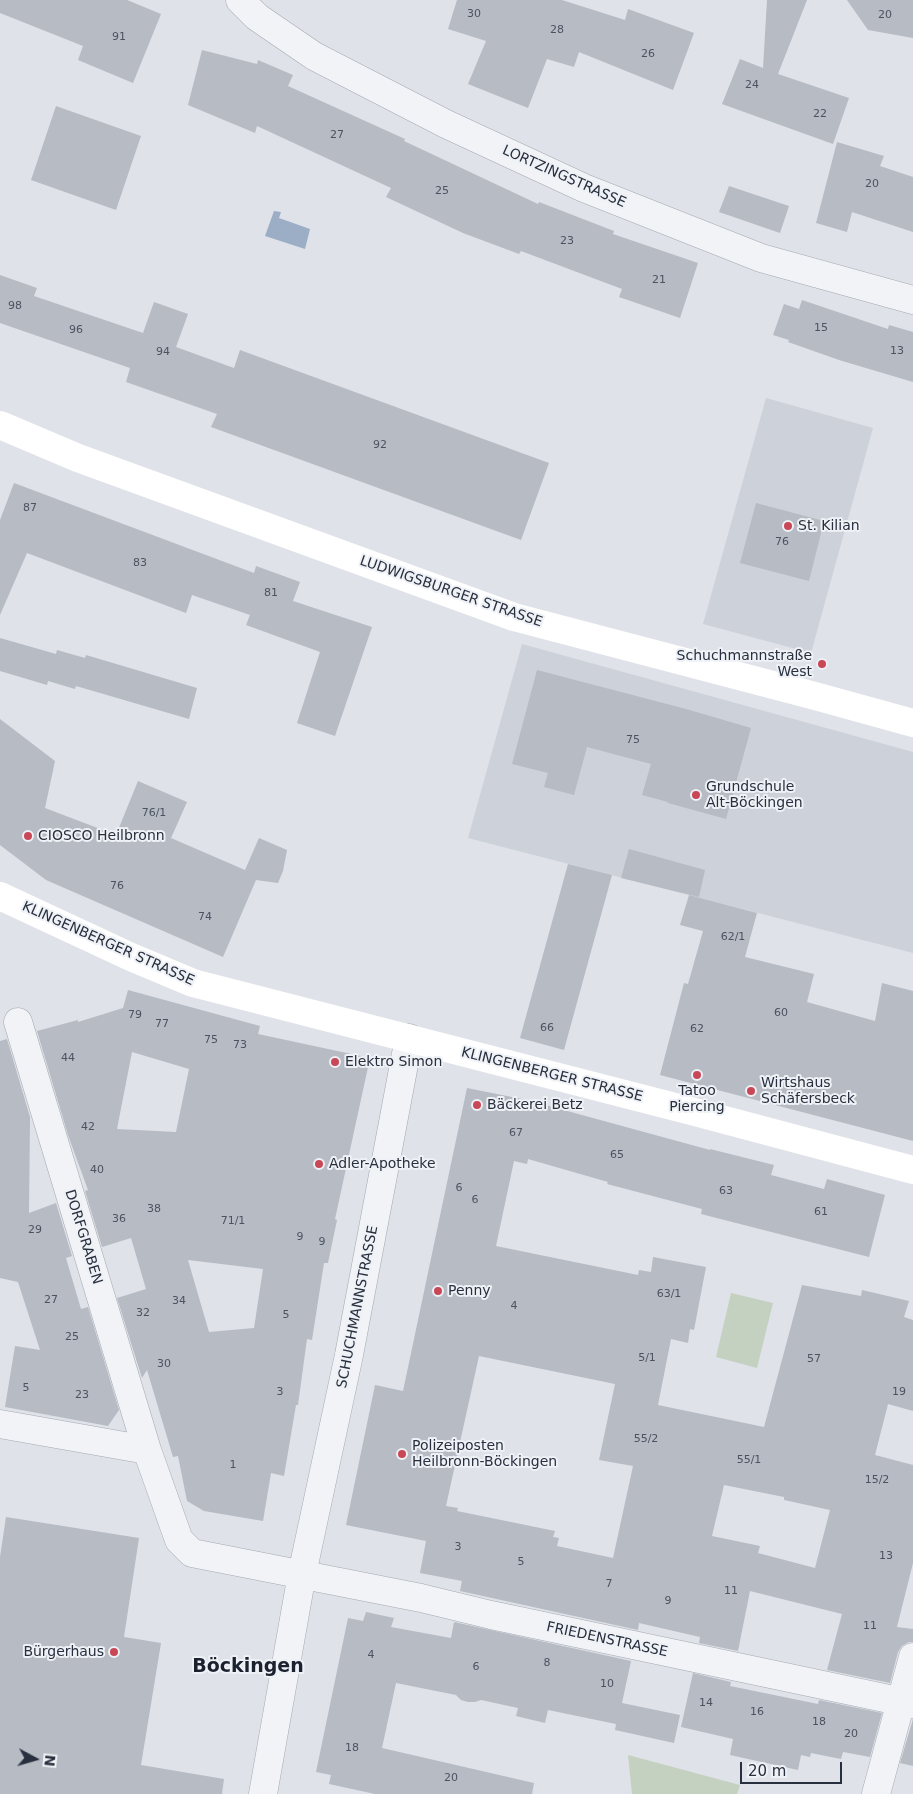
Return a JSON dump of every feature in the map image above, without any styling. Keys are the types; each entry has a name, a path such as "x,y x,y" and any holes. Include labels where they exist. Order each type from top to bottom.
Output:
{"street":[{"name":"LORTZINGSTRASSE","path":"240,0 258,17 314,56 446,124 584,188 761,258 913,300"},
{"name":"LUDWIGSBURGER STRASSE","path":"0,425 78,458 514,617 815,696 913,724"},
{"name":"KLINGENBERGER STRASSE","path":"0,896 131,957 193,982 913,1170"},
{"name":"DORFGRABEN","path":"18,1022 148,1450 179,1540 192,1552 302,1574"},
{"name":"SCHUCHMANNSTRASSE","path":"263,1794 302,1574 349,1355 409,1038"},
{"path":"0,1424 148,1450"},
{"name":"FRIEDENSTRASSE","path":"302,1574 907,1703"},
{"path":"876,1794 907,1703 913,1657"}],"shaded area":[{"name":"St. Kilian","path":"766,398 873,428 811,653 703,624"},
{"name":"Grundschule Alt-Böckingen","path":"522,644 913,752 913,953 468,838"}],"green space":[{"path":"731,1293 773,1303 757,1368 716,1357"},
{"path":"628,1755 740,1785 737,1794 632,1794"}],"water":[{"path":"274,211 281,212 279,218 310,229 305,249 265,236"}],"building":[{"path":"0,0 127,0 161,14 133,83 78,60 83,46 0,13"},
{"path":"457,0 562,0 625,20 628,9 694,33 673,90 579,52 574,67 547,59 528,108 468,84 486,41 448,29"},
{"path":"767,0 807,0 778,74 849,98 833,144 722,104 740,59 763,68"},
{"path":"847,0 913,0 913,38 868,30"},
{"path":"202,50 257,64 258,60 293,75 288,86 405,139 404,141 538,204 539,202 614,231 613,234 698,263 680,318 619,297 622,289 521,251 519,254 463,233 386,197 391,188 257,126 255,133 188,105"},
{"path":"56,106 141,136 116,210 31,180"},
{"path":"837,142 884,156 880,166 913,177 913,232 852,212 847,232 816,223"},
{"path":"729,186 789,206 780,233 719,212"},
{"path":"0,275 37,288 34,296 143,333 154,302 188,314 176,347 234,368 240,350 549,463 521,540 211,427 217,414 126,382 130,368 0,323"},
{"path":"802,300 888,329 889,325 913,332 913,382 839,360 773,335 784,304 799,309"},
{"path":"14,483 254,573 256,566 300,582 293,601 372,627 335,736 297,723 320,652 246,625 250,615 192,595 186,613 27,553 0,615 0,520"},
{"path":"756,503 824,521 809,581 740,563"},
{"path":"0,638 56,654 57,650 85,658 86,655 197,688 189,719 76,686 75,689 48,681 47,685 0,671"},
{"path":"537,670 751,728 726,819 642,795 651,764 587,747 574,795 544,787 548,773 512,764"},
{"path":"0,719 55,761 45,808 116,835 138,781 187,802 171,838 245,870 259,838 287,850 283,871 278,883 256,880 223,957 46,880 0,845"},
{"path":"629,849 705,870 699,897 621,878"},
{"path":"568,864 612,875 564,1050 520,1038"},
{"path":"689,895 757,913 745,957 814,974 807,1002 875,1021 882,983 913,991 913,1141 660,1075 684,983 688,984 703,931 680,925"},
{"path":"128,990 260,1026 258,1034 370,1058 335,1219 337,1220 328,1263 324,1263 312,1340 307,1339 298,1405 296,1405 284,1476 271,1473 263,1521 204,1511 187,1501 178,1456 173,1457 147,1370 142,1378 117,1298 146,1289 131,1238 102,1247 85,1191 88,1190 68,1135 37,1031 78,1020 78,1022 123,1008","holes":["132,1052 189,1069 176,1132 117,1129","188,1260 263,1269 254,1328 209,1332"]},
{"path":"7,1039 30,1117 29,1213 56,1203 72,1256 66,1258 81,1309 88,1307 119,1410 108,1426 5,1407 15,1346 40,1350 18,1282 0,1278 0,1041"},
{"path":"467,1088 527,1100 710,1150 774,1165 771,1175 824,1189 827,1179 885,1195 869,1257 701,1214 702,1209 607,1184 608,1182 528,1159 527,1164 514,1161 496,1246 638,1275 639,1270 651,1272 653,1257 706,1267 694,1330 690,1329 688,1343 671,1339 658,1405 764,1427 802,1285 861,1296 862,1290 909,1301 904,1317 913,1320 913,1411 888,1404 875,1455 913,1465 913,1563 897,1627 913,1629 913,1642 902,1646 898,1652 890,1683 827,1670 842,1614 750,1591 738,1651 699,1643 700,1637 639,1623 638,1630 460,1591 462,1581 420,1573 426,1541 346,1525 375,1385 403,1391","holes":["479,1356 615,1384 599,1460 633,1466 613,1558 557,1546 559,1538 553,1537 555,1531 457,1511 458,1508 446,1506","724,1485 784,1497 784,1500 830,1510 815,1568 758,1553 760,1546 712,1536"]},
{"name":"Bürgerhaus","path":"6,1517 139,1538 124,1637 161,1643 141,1765 224,1779 222,1794 0,1794 0,1557"},
{"path":"366,1612 394,1618 391,1627 451,1638 454,1622 631,1661 622,1703 680,1715 674,1743 615,1730 616,1724 548,1710 545,1723 516,1716 518,1708 481,1700 468,1702 461,1700 456,1695 396,1683 382,1748 534,1783 532,1794 375,1794 329,1784 331,1775 316,1772 348,1618 363,1621"},
{"path":"693,1673 731,1682 730,1686 818,1704 819,1700 882,1713 870,1757 843,1752 841,1759 811,1753 810,1757 801,1755 798,1770 730,1755 733,1739 681,1727"},
{"path":"913,1719 913,1766 900,1763"}],"place":[{"name":"St. Kilian","path":"788,526"},
{"name":"Schuchmannstraße West","path":"822,664"},
{"name":"Grundschule Alt-Böckingen","path":"696,795"},
{"name":"CIOSCO Heilbronn","path":"28,836"},
{"name":"Elektro Simon","path":"335,1062"},
{"name":"Tatoo Piercing","path":"697,1075"},
{"name":"Wirtshaus Schäfersbeck","path":"751,1091"},
{"name":"Bäckerei Betz","path":"477,1105"},
{"name":"Adler-Apotheke","path":"319,1164"},
{"name":"Penny","path":"438,1291"},
{"name":"Polizeiposten Heilbronn-Böckingen","path":"402,1454"},
{"name":"Bürgerhaus","path":"114,1652"}],"district":[{"name":"Böckingen","path":"248,1667"}]}
